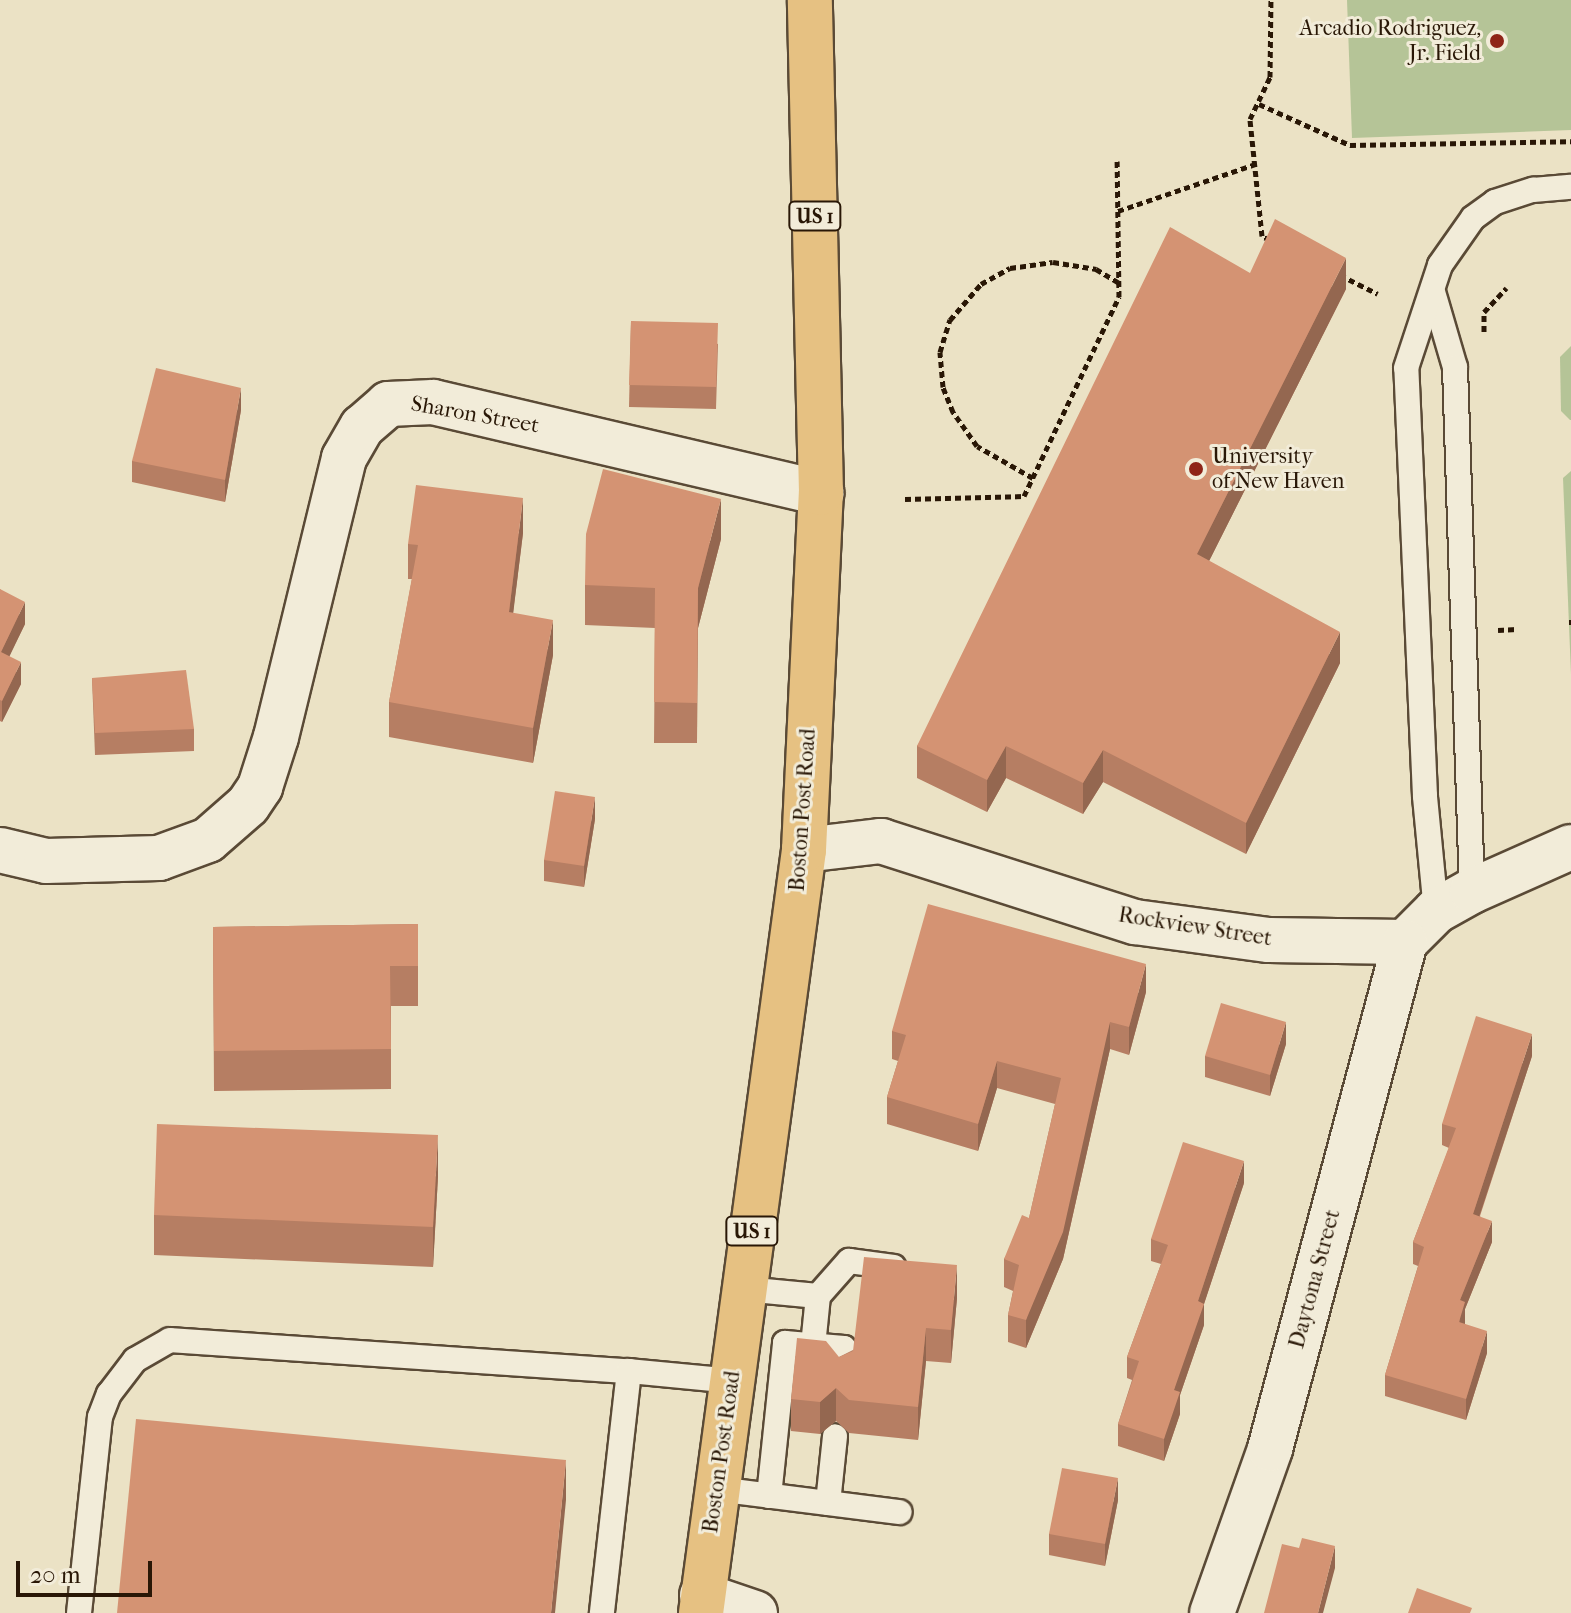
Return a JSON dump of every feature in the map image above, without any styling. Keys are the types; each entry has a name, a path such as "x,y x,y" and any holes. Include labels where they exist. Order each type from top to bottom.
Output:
{"main road":[{"name":"Boston Post Road","path":"702,1604 804,850 821,493 810,0"}],"street":[{"name":"Sharon Street","path":"0,850 46,861 159,858 208,840 260,787 340,469 362,427 388,404 433,402 821,493"},
{"name":"Rockview Street","path":"804,850 881,841 1135,922 1269,940 1405,942"},
{"path":"1405,942 1454,901 1571,847"},
{"name":"Daytona Street","path":"1212,1613 1270,1449 1405,942"},
{"path":"702,1604 755,1613"}],"lane":[{"path":"1454,901 1425,796 1406,368 1440,265 1473,218 1495,202 1533,190 1571,187"},
{"path":"1433,292 1455,367 1454,901"},
{"path":"813,1346 818,1296 849,1261 922,1271"},
{"path":"744,1289 818,1296"},
{"path":"79,1613 100,1417 109,1394 135,1360 170,1340 629,1371 732,1381"},
{"path":"769,1496 785,1343 844,1348 841,1375"},
{"path":"602,1613 629,1371"},
{"path":"828,1503 835,1436"},
{"path":"717,1489 900,1512"}],"path":[{"path":"1271,0 1271,64 1259,104 1250,119 1262,236 1275,243"},
{"path":"1259,104 1350,145 1571,141"},
{"path":"905,499 1024,496 1119,297 1117,161"},
{"path":"1118,211 1255,164"},
{"path":"1033,478 977,446 953,412 943,387 940,352 950,320 981,284 1010,268 1053,262 1096,269 1119,282"},
{"path":"1326,268 1378,294"}],"green space":[{"path":"1347,0 1571,0 1571,130 1352,138"},
{"path":"1571,346 1570,420 1561,411 1560,357"},
{"path":"1571,471 1571,674 1563,478"}],"building":[{"path":"1275,219 1346,258 1197,554 1340,632 1246,823 1103,750 1083,783 1006,746 987,780 917,746 1170,227 1250,273"},
{"path":"631,321 718,323 716,387 629,385"},
{"path":"156,368 241,388 225,480 132,461"},
{"path":"603,469 721,499 698,588 697,703 654,702 655,588 585,585 586,534"},
{"path":"416,485 523,498 509,612 553,620 533,728 389,702 418,545 408,544"},
{"path":"0,589 25,602 1,652 21,662 2,701 0,700"},
{"path":"186,670 194,729 95,733 92,678"},
{"path":"555,791 595,797 584,866 544,860"},
{"path":"928,904 1146,964 1129,1027 1110,1022 1063,1232 1026,1320 1008,1315 1019,1265 1004,1259 1022,1215 1029,1218 1061,1078 997,1061 978,1124 887,1097 906,1035 892,1031"},
{"path":"418,924 418,966 390,966 391,1049 214,1051 213,927"},
{"path":"1221,1003 1286,1022 1270,1075 1205,1056"},
{"path":"1476,1016 1532,1034 1473,1214 1492,1221 1460,1300 1465,1302 1459,1322 1487,1331 1466,1399 1385,1375 1424,1247 1413,1242 1456,1128 1442,1124"},
{"path":"157,1124 438,1135 433,1227 154,1215"},
{"path":"1183,1142 1244,1161 1198,1301 1204,1304 1174,1390 1180,1392 1164,1439 1118,1424 1139,1361 1127,1357 1168,1245 1151,1239"},
{"path":"864,1257 957,1265 951,1330 926,1328 918,1407 849,1400 836,1388 820,1402 791,1399 797,1338 826,1341 839,1357 853,1351"},
{"path":"136,1419 566,1460 551,1613 117,1613"},
{"path":"1062,1468 1118,1478 1105,1544 1049,1534"},
{"path":"1302,1538 1335,1546 1318,1613 1264,1613 1282,1544 1299,1548"},
{"path":"1417,1588 1472,1608 1470,1613 1408,1613"}],"place":[{"name":"Arcadio Rodriguez, Jr. Field","path":"1497,41"},
{"name":"University of New Haven","path":"1196,469"}]}
